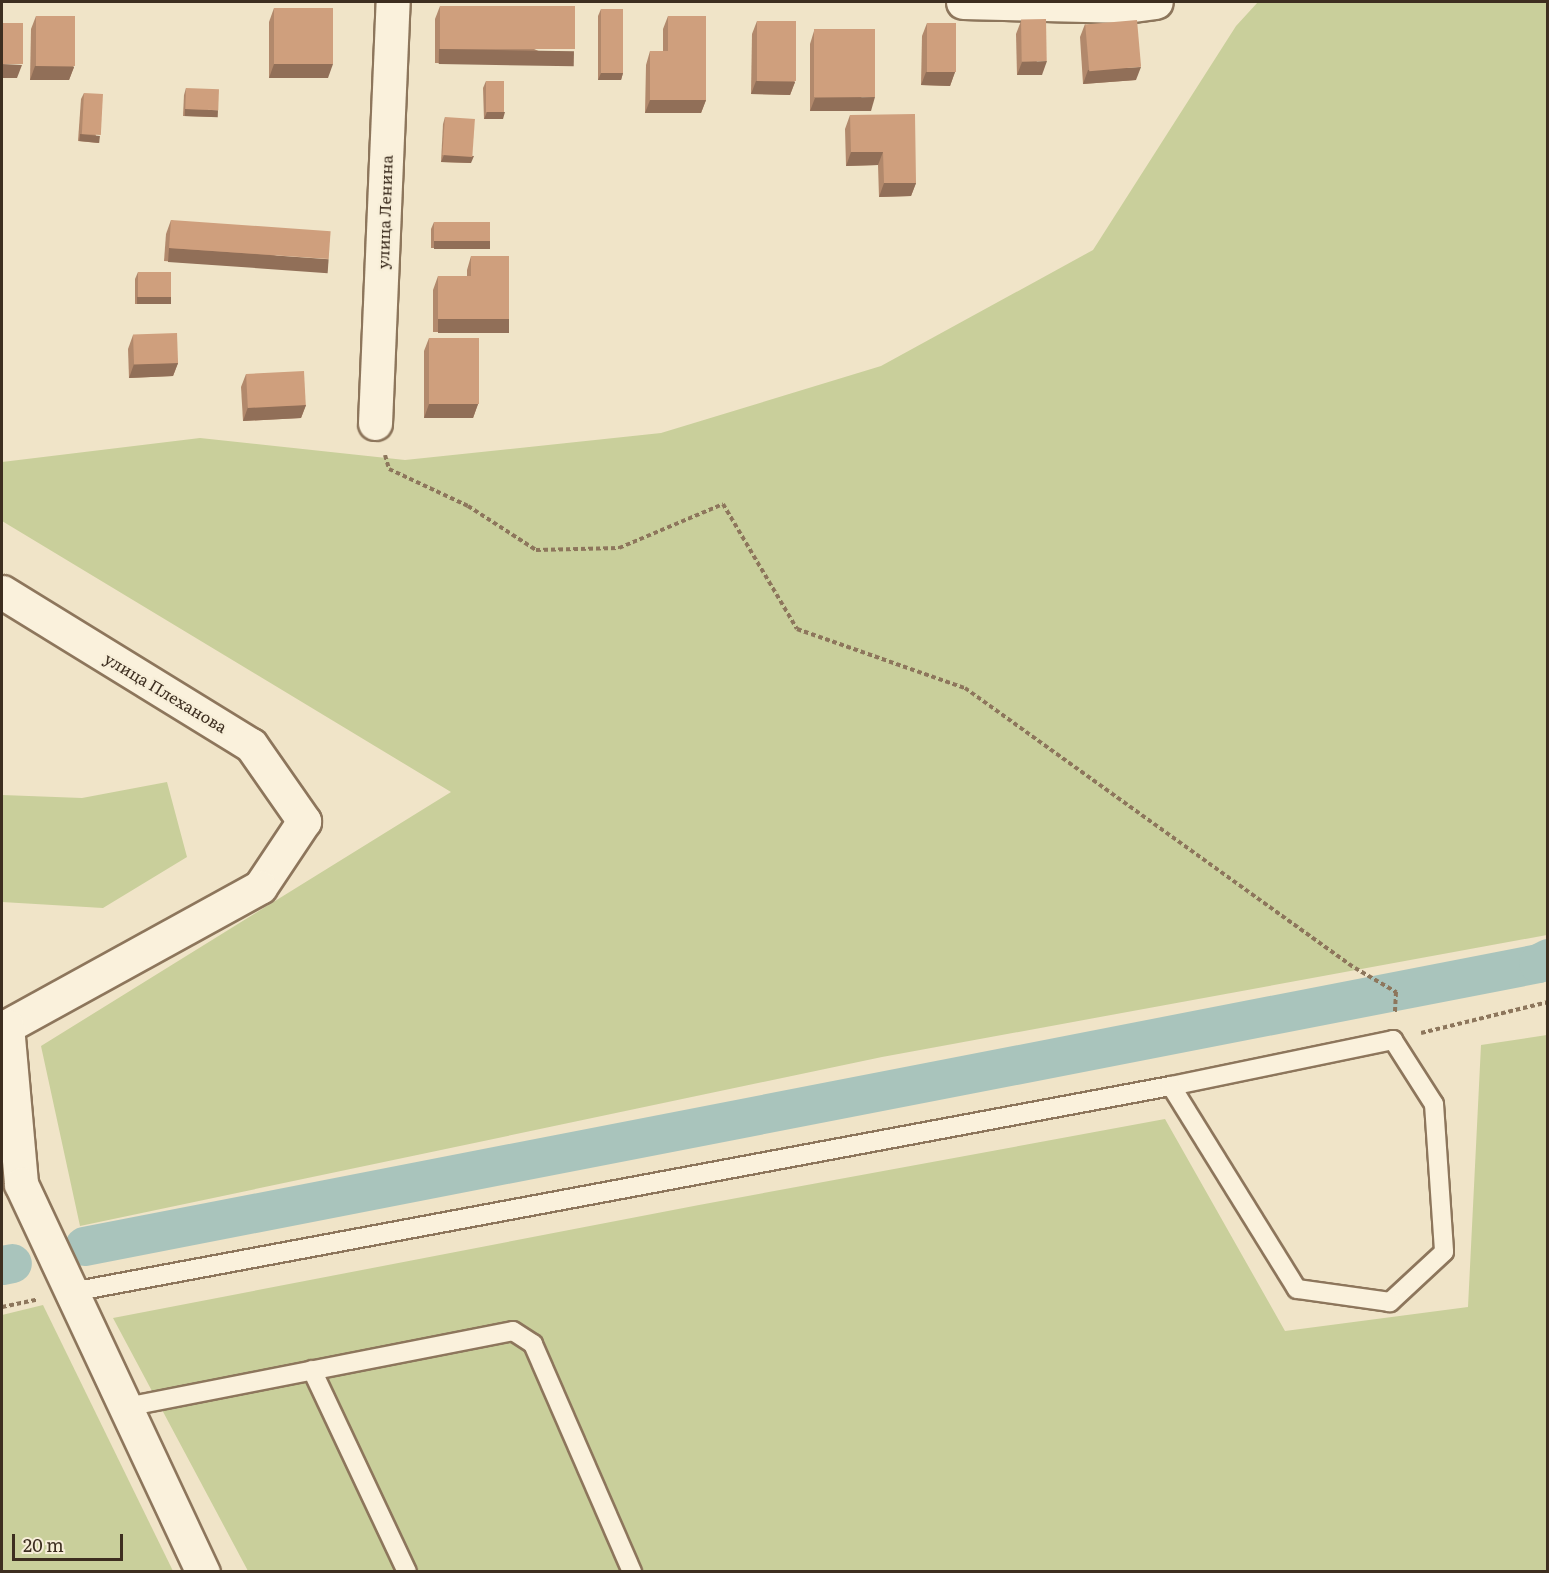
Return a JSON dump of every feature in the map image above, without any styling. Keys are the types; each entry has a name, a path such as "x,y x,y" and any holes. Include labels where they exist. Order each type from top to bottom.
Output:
{"street":[{"name":"улица Ленина","path":"375,423 393,2"},
{"path":"963,2 1126,6 1156,2"},
{"name":"улица Плеханова","path":"2,592 251,745 304,821 260,887 7,1026 21,1184 72,1292"},
{"path":"72,1292 203,1572"}],"lane":[{"path":"72,1292 1170,1086 1393,1040 1434,1104 1444,1252 1390,1302 1297,1289 1170,1086"},
{"path":"126,1407 513,1331 533,1344 632,1572"},
{"path":"312,1370 407,1572"}],"path":[{"path":"375,423 389,469 468,506 536,550 619,548 723,504 797,628 965,688 1355,968 1396,992 1393,1040 1548,1002"}],"green space":[{"path":"1258,2 1547,2 1547,935 882,1057 80,1226 41,1046 451,792 2,521 2,462 200,438 405,460 661,433 881,366 1093,250 1236,26"},
{"path":"167,782 187,857 103,908 2,902 2,795 82,798"},
{"path":"1547,1035 1547,1571 248,1571 113,1318 699,1205 1165,1119 1285,1331 1468,1307 1481,1045"},
{"path":"43,1305 173,1571 2,1571 2,1315"}],"building":[{"path":"440,6 575,6 575,49 440,49"},
{"path":"274,8 333,8 333,64 274,64"},
{"path":"601,9 623,9 623,73 601,73"},
{"path":"36,16 75,16 75,66 36,66"},
{"path":"668,16 706,16 706,100 650,100 650,51 668,51"},
{"path":"1021,19 1046,19 1047,61 1022,61"},
{"path":"1137,20 1141,67 1089,71 1085,25"},
{"path":"757,21 796,21 796,81 757,81"},
{"path":"2,23 23,23 23,64 2,64"},
{"path":"927,23 956,23 956,72 927,72"},
{"path":"814,29 875,29 875,97 814,97"},
{"path":"486,81 504,81 504,112 486,112"},
{"path":"186,88 219,89 218,110 185,109"},
{"path":"84,93 103,94 101,135 82,134"},
{"path":"915,114 916,183 884,183 883,152 851,152 850,115"},
{"path":"445,117 475,119 472,157 442,155"},
{"path":"171,220 331,231 329,259 169,248"},
{"path":"434,222 490,222 490,241 434,241"},
{"path":"471,256 509,256 509,319 438,319 438,276 471,276"},
{"path":"138,272 171,272 171,297 138,297"},
{"path":"177,333 178,363 134,365 133,335"},
{"path":"429,338 479,338 479,404 429,404"},
{"path":"304,371 306,405 248,408 246,374"}],"waterway":[{"path":"84,1246 1538,963 1548,958"},
{"path":"2,1265 12,1263"}]}
